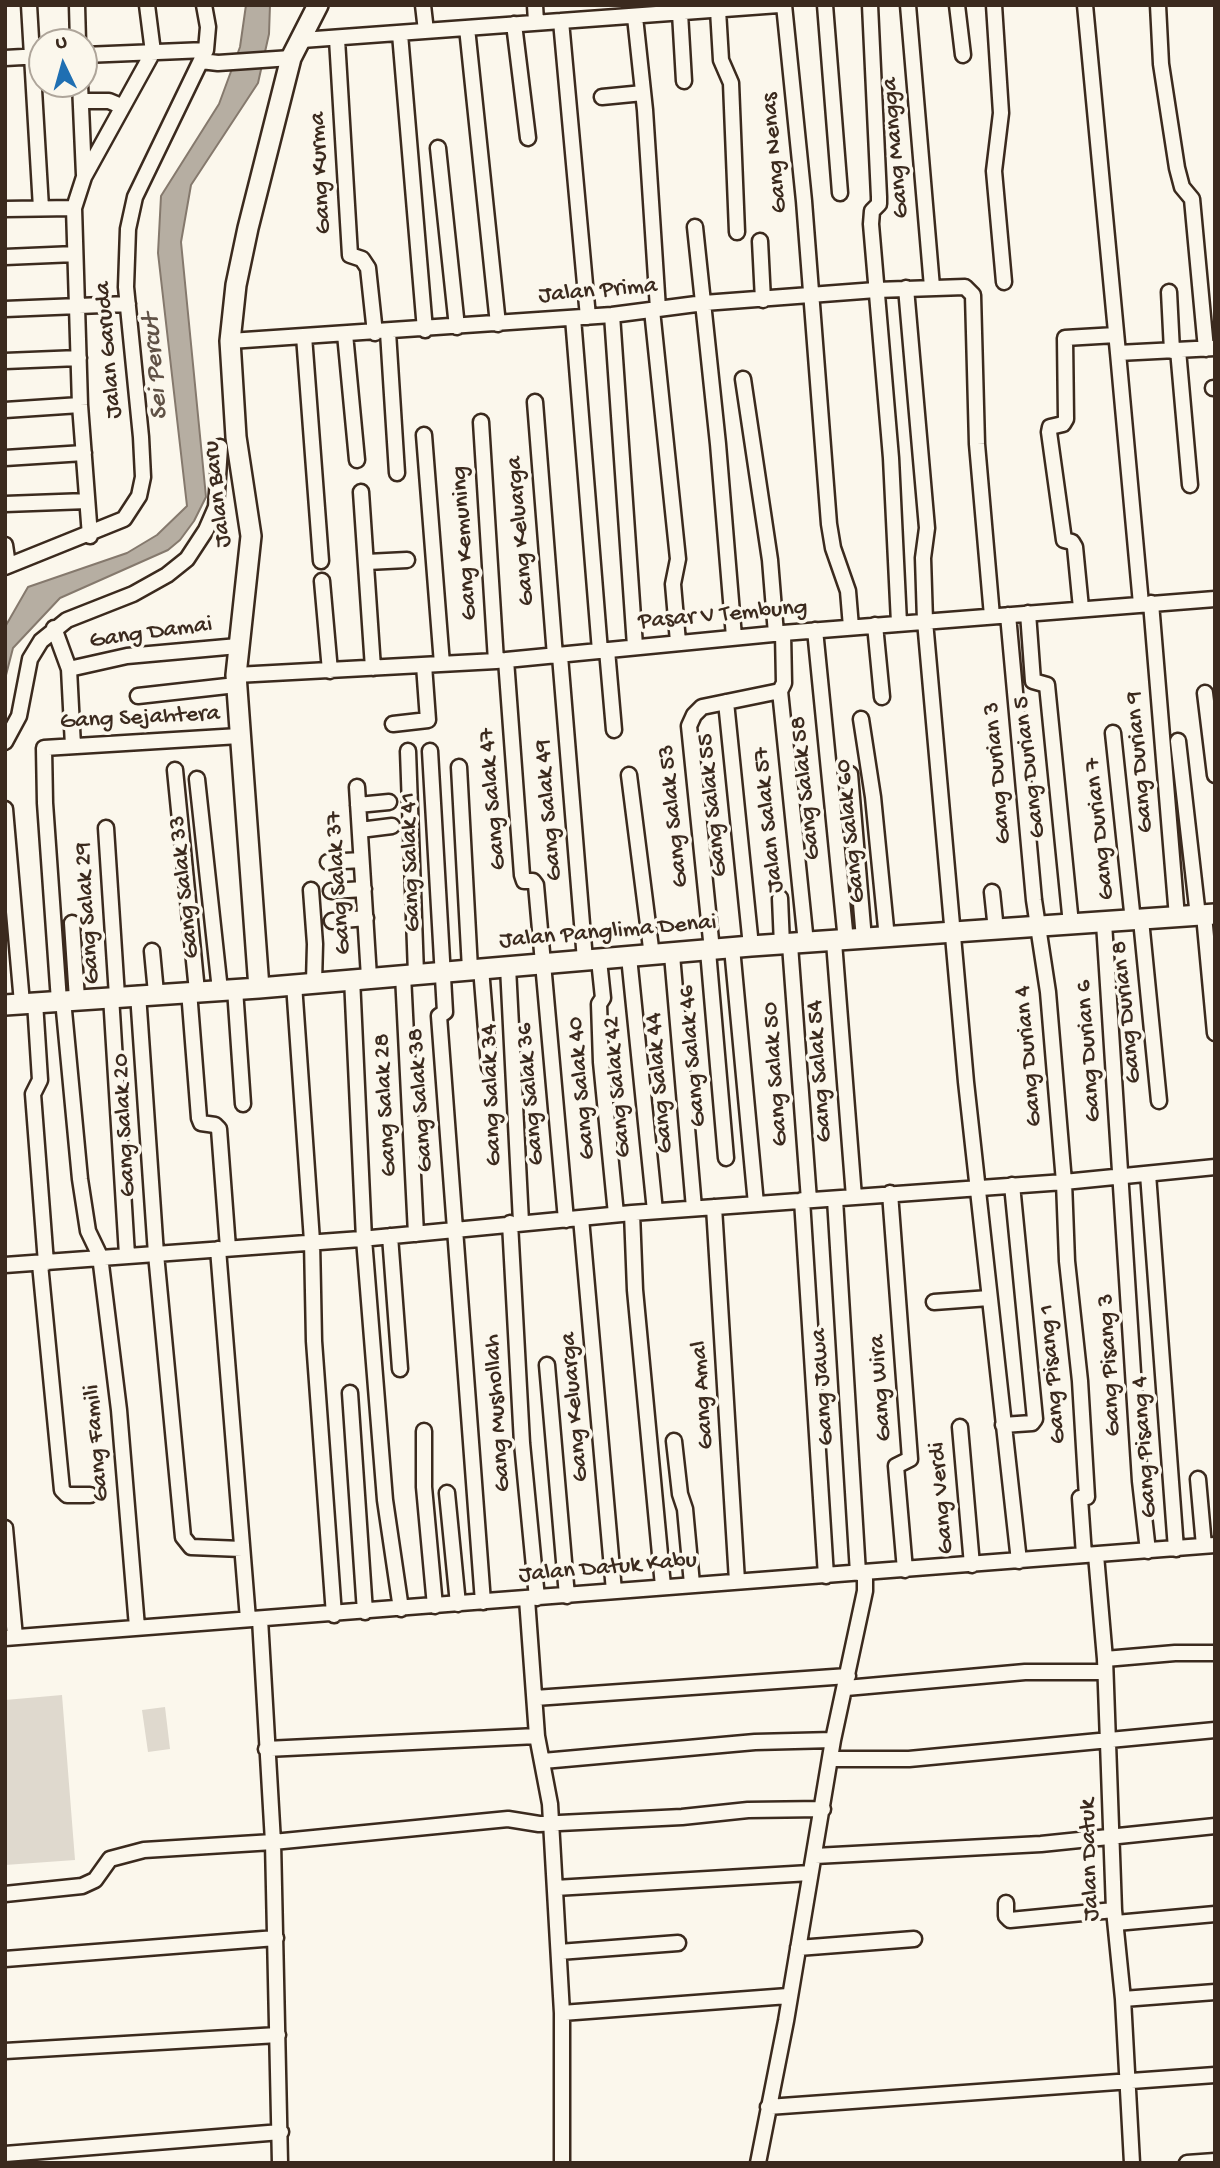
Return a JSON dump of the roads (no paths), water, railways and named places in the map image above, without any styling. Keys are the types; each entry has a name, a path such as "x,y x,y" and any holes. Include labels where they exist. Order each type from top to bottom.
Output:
{"main road":[{"name":"Jalan Baru","path":"259,988 236,680 251,536 236,437 230,341 236,285 285,59 302,40 318,5"},
{"name":"Jalan Panglima Denai","path":"21,1003 259,988 475,968 1206,915"}],"street":[{"path":"29,5 33,28"},
{"path":"78,5 78,28"},
{"path":"90,536 80,405 74,208 84,177 153,52 147,5"},
{"path":"204,5 209,37 204,55"},
{"path":"423,5 426,31"},
{"path":"535,5 536,22"},
{"path":"302,40 635,17 653,10 680,13 698,8 718,10 781,5"},
{"name":"Gang Nenas","path":"781,5 811,297 829,524 833,548 848,591 851,628"},
{"path":"825,5 840,193"},
{"path":"870,5 879,197 879,204 872,211 871,224 891,458 899,623"},
{"name":"Gang Mangga","path":"908,5 932,287"},
{"path":"957,5 963,55"},
{"path":"994,5 1001,113 994,171 1004,282"},
{"name":"Gang Durian 9","path":"1085,5 1116,335 1177,917"},
{"path":"1118,353 1210,348 1192,199 1182,187 1177,168 1161,64 1158,5"},
{"path":"718,10 721,60 731,83 737,232"},
{"path":"680,13 684,81"},
{"path":"635,17 643,93 655,310 678,559 673,590 678,642"},
{"path":"561,21 603,651 614,730"},
{"path":"514,24 528,138"},
{"path":"467,28 498,324"},
{"path":"400,34 425,330"},
{"name":"Gang Kurma","path":"337,39 349,255 362,258 368,268 381,332"},
{"path":"98,54 153,52 204,55 218,63 285,59"},
{"name":"Jalan Garuda","path":"7,566 90,536 124,519 139,496 142,484 128,303 126,240 132,206 204,55"},
{"path":"5,58 28,57"},
{"path":"602,97 643,93"},
{"path":"38,98 41,208"},
{"path":"80,98 84,177"},
{"path":"80,101 109,101 121,106"},
{"path":"439,148 457,327"},
{"path":"5,209 74,208"},
{"path":"695,227 734,637"},
{"path":"760,241 763,300"},
{"path":"5,257 75,254"},
{"name":"Jalan Prima","path":"230,341 425,330 612,315 704,303 876,290 957,286 968,289 973,295 977,444 992,616"},
{"path":"906,288 927,528 923,558 925,621 976,1187 1019,1561"},
{"path":"1170,292 1190,485"},
{"path":"5,309 128,303"},
{"path":"612,315 635,646"},
{"path":"381,332 397,473"},
{"path":"345,334 357,460"},
{"path":"1081,608 1075,547 1072,542 1064,540 1049,432 1050,427 1063,424 1066,419 1065,338 1116,335"},
{"path":"304,336 321,561"},
{"path":"5,362 79,358"},
{"name":"Jalan Salak 57","path":"743,379 784,675 779,691 793,944"},
{"name":"Gang Keluarga","path":"534,402 557,656"},
{"path":"5,410 80,405"},
{"name":"Gang Kemuning","path":"481,422 501,661"},
{"path":"424,435 442,664"},
{"path":"5,742 19,716 33,649 54,628 134,594 167,575 187,559 206,530 216,507 220,447"},
{"path":"5,458 83,453"},
{"path":"361,492 373,668"},
{"path":"5,504 87,500"},
{"path":"5,545 7,566"},
{"path":"367,562 407,560"},
{"path":"322,581 330,671"},
{"name":"Pasar V Tembung","path":"138,696 236,680 330,671 501,661 779,633 1215,599"},
{"name":"Gang Durian 5","path":"1028,613 1032,679 1047,685 1071,924"},
{"name":"Gang Durian 3","path":"1008,615 1034,900 1040,926"},
{"path":"875,625 882,697"},
{"path":"54,628 69,669 73,746"},
{"name":"Gang Salak 58","path":"814,630 848,941"},
{"name":"Gang Damai","path":"69,669 127,656 238,646"},
{"name":"Gang Salak 49","path":"557,656 592,960"},
{"name":"Gang Salak 47","path":"501,661 522,875 524,881 533,881 536,885 544,965"},
{"path":"393,724 428,720 424,666"},
{"name":"Gang Salak 53","path":"726,949 689,726 702,707 779,691"},
{"path":"1205,693 1215,775"},
{"name":"Gang Salak 55","path":"726,702 726,949"},
{"name":"Gang Salak 60","path":"861,719 873,796 887,938"},
{"name":"Gang Durian 7","path":"1113,733 1137,920"},
{"name":"Gang Sejahtera","path":"66,1000 45,803 44,748 239,736"},
{"path":"1178,741 1206,915 1215,1032"},
{"name":"Gang Salak 28","path":"408,751 409,974 416,1234"},
{"name":"Gang Salak 41","path":"430,751 440,972"},
{"path":"459,766 475,968 489,1067"},
{"path":"175,770 193,991 199,1118 201,1123 215,1125 219,1129 223,1248 242,1549 266,1683 266,1749 276,1938 280,2163"},
{"path":"848,941 850,774"},
{"path":"629,775 652,956"},
{"name":"Gang Salak 33","path":"197,779 243,1104"},
{"name":"Gang Salak 37","path":"357,787 366,918 360,978 364,1239 384,1500 401,1609"},
{"path":"358,806 389,802"},
{"path":"5,810 21,1003 40,1080 33,1094 43,1263 62,1490 67,1494 90,1495"},
{"path":"359,830 392,826"},
{"name":"Gang Salak 29","path":"106,828 127,1255"},
{"path":"328,862 362,860"},
{"path":"331,891 364,889"},
{"path":"311,890 316,944 314,982"},
{"path":"992,892 996,930"},
{"path":"780,898 793,944"},
{"path":"332,920 366,918"},
{"name":"Gang Durian 8","path":"1137,920 1159,1101"},
{"path":"66,1000 72,923"},
{"name":"Gang Durian 6","path":"1104,923 1122,1176"},
{"name":"Gang Durian 4","path":"1040,926 1064,1182"},
{"name":"Gang Salak 54","path":"848,941 854,1197"},
{"name":"Gang Salak 50","path":"793,944 826,1576"},
{"path":"726,949 756,1203"},
{"name":"Gang Salak 46","path":"726,949 726,1158"},
{"name":"Gang Salak 20","path":"152,951 147,994 156,1254 183,1537 191,1547 242,1549"},
{"name":"Gang Salak 44","path":"672,955 694,1208"},
{"name":"Gang Salak 42","path":"629,957 655,1212"},
{"name":"Gang Salak 40","path":"592,960 603,998 599,1004 601,1062 616,1214"},
{"name":"Gang Salak 36","path":"544,965 573,1219"},
{"name":"Gang Salak 34","path":"508,967 516,1223"},
{"name":"Gang Salak 38","path":"440,972 444,1012 439,1016 453,1228 483,1602"},
{"path":"294,984 312,1241 314,1341 334,1615"},
{"name":"Gang Famili","path":"66,1000 79,1180 88,1231 100,1256 119,1410 137,1627"},
{"path":"5,1257 6,1265 43,1263 100,1256 364,1239 453,1228 616,1214 1064,1182 1215,1167"},
{"name":"Gang Pisang 4","path":"1148,1174 1176,1549"},
{"name":"Gang Pisang 3","path":"1122,1176 1140,1481 1148,1551"},
{"name":"Gang Pisang 1","path":"1064,1182 1067,1261 1080,1381 1087,1497 1080,1498 1090,1555"},
{"path":"1003,1425 1032,1423 1035,1419 1012,1185"},
{"name":"Gang Wira","path":"890,1193 910,1455 910,1460 896,1466 905,1570"},
{"name":"Gang Jawa","path":"758,2163 786,2021 833,1740 847,1682 863,1577 835,1199"},
{"name":"Gang Amal","path":"714,1207 737,1581"},
{"path":"632,1213 635,1290 663,1586"},
{"name":"Gang Keluarga","path":"573,1219 614,1591"},
{"name":"Gang Mushollah","path":"516,1223 529,1605 537,1736 551,1822 562,2013 562,2163"},
{"path":"390,1236 400,1368"},
{"path":"934,1302 989,1298"},
{"path":"547,1365 567,1596"},
{"path":"349,1394 365,1612"},
{"name":"Gang Verdi","path":"960,1427 972,1565"},
{"path":"424,1431 424,1487 435,1606"},
{"path":"674,1441 680,1494 687,1521 692,1584"},
{"path":"1198,1479 1209,1546"},
{"path":"447,1493 458,1604"},
{"path":"5,1528 10,1637"},
{"name":"Jalan Datuk Kabu","path":"10,1637 483,1602 529,1605 567,1596 663,1586 826,1576 863,1577 905,1570 1209,1546"},
{"name":"Jalan Datuk","path":"1090,1555 1104,1666 1115,1917 1123,1999 1132,2163"},
{"path":"536,1698 1025,1672 1104,1666 1175,1653 1215,1653"},
{"path":"831,1759 909,1759 1215,1730"},
{"path":"266,1749 537,1736"},
{"path":"542,1761 755,1742 833,1740"},
{"path":"5,1894 82,1886 95,1880 110,1860 128,1852 273,1842 508,1819 534,1824 682,1817 748,1810 823,1809"},
{"path":"815,1856 1041,1844 1215,1826"},
{"path":"555,1888 810,1873"},
{"path":"1006,1903 1006,1916 1010,1920 1215,1914"},
{"path":"5,1959 276,1938"},
{"path":"797,1948 914,1939"},
{"path":"559,1952 678,1943"},
{"path":"1123,1999 1215,1992"},
{"path":"562,2013 789,1996"},
{"path":"5,2051 278,2035"},
{"path":"768,2107 1215,2075"},
{"path":"5,2154 281,2132"},
{"path":"1187,2163 1215,2161"}],"water label":[{"name":"Sei Percut","path":"157,367"}]}
